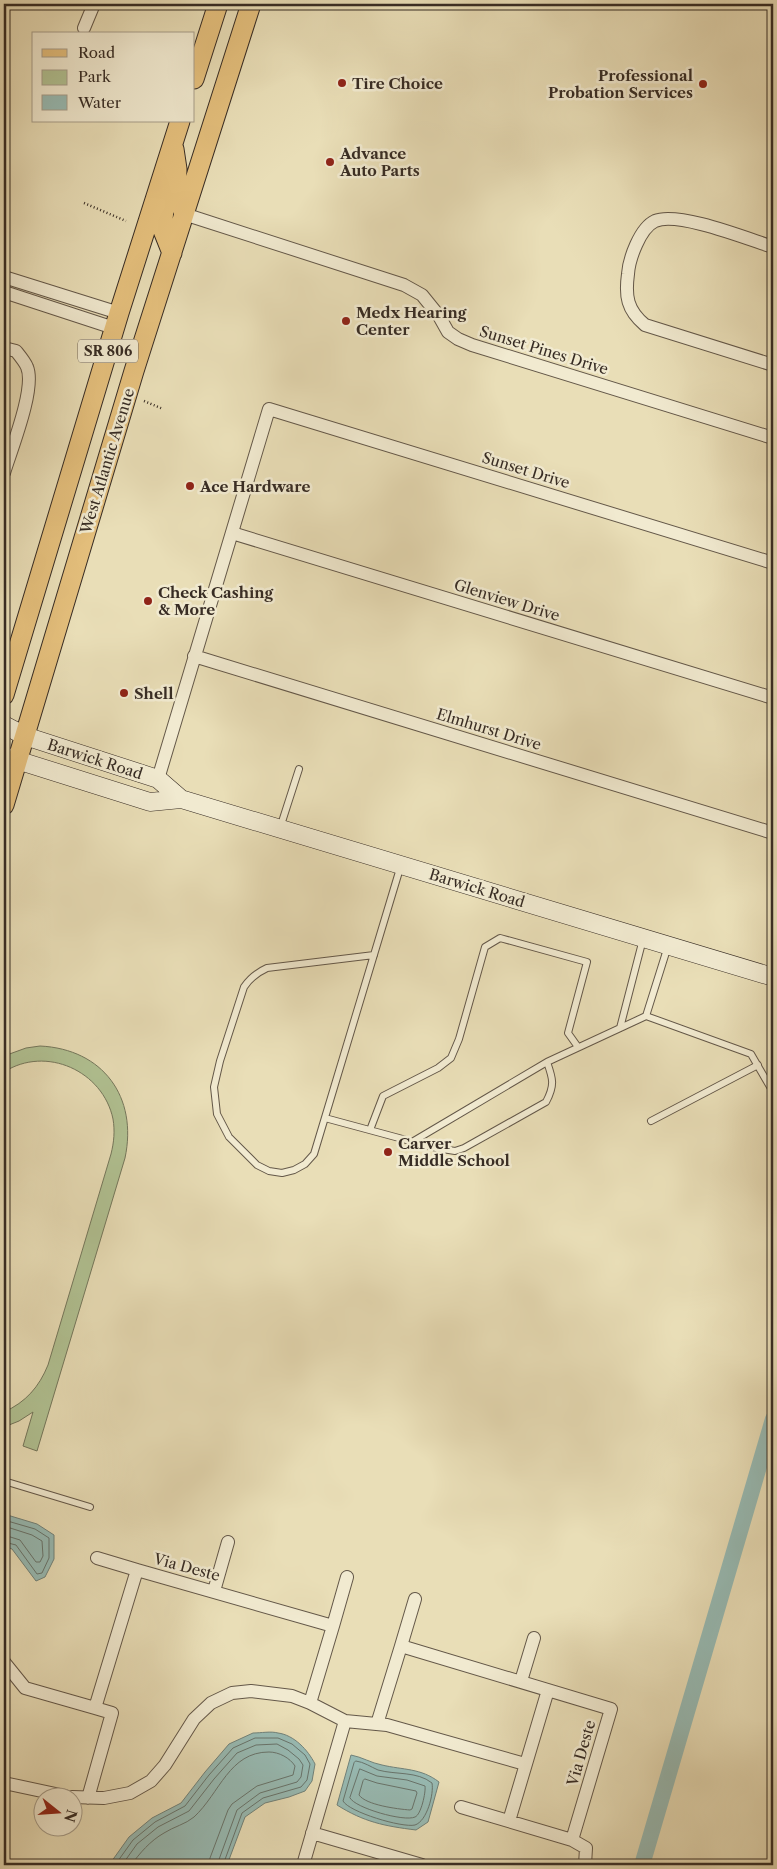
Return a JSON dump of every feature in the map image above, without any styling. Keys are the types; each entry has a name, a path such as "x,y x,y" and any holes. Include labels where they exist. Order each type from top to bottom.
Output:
{"main road":[{"path":"195,76 218,4"},
{"name":"West Atlantic Avenue","path":"4,805 11,758 24,736 184,214 251,4"},
{"name":"West Atlantic Avenue","path":"4,695 117,320 180,122"},
{"path":"173,142 178,169 176,191 184,214"},
{"path":"158,190 164,210 162,228 172,253"}],"street":[{"path":"84,28 94,4"},
{"name":"Sunset Pines Drive","path":"184,214 404,285 422,295 439,316 448,332 472,345 773,438"},
{"path":"773,247 688,221 666,218 653,222 634,248 628,269 626,290 630,310 645,325 773,365"},
{"path":"4,276 117,320"},
{"path":"4,292 117,320"},
{"path":"4,348 16,351 27,367 30,382 4,473"},
{"name":"Sunset Drive","path":"232,532 269,409 773,563"},
{"path":"158,779 232,532"},
{"name":"Glenview Drive","path":"232,532 773,698"},
{"name":"Elmhurst Drive","path":"194,656 773,833"},
{"name":"Barwick Road","path":"4,725 24,736 158,779 181,799"},
{"name":"Barwick Road","path":"11,758 150,802 181,799 773,977"},
{"path":"214,1591 228,1542"},
{"path":"97,1558 137,1570"},
{"name":"Via Deste","path":"95,1708 137,1570 333,1626"},
{"path":"310,1703 348,1577"},
{"path":"377,1724 415,1599"},
{"path":"521,1681 534,1638"},
{"name":"Via Deste","path":"401,1646 610,1709 572,1840"},
{"path":"4,1662 25,1688 112,1713 88,1798"},
{"path":"509,1821 548,1690"},
{"path":"82,1798 104,1798 130,1793 151,1781 166,1766 194,1719 211,1702 232,1693 251,1691 292,1696 345,1721 387,1725 525,1764"},
{"path":"303,1865 345,1721"},
{"path":"4,1783 32,1789"},
{"path":"461,1807 572,1840 586,1848 585,1865"},
{"path":"312,1833 422,1865"}],"lane":[{"path":"280,829 298,769"},
{"path":"374,955 267,968 258,972 244,987 220,1061 214,1087 217,1114 229,1137 257,1165 269,1171 282,1173 306,1164 314,1154 325,1118 374,955 401,865"},
{"path":"370,1130 382,1096 438,1068 451,1058 459,1039 485,947 500,938 587,962 568,1033 578,1047"},
{"path":"620,1028 644,938"},
{"path":"646,1016 668,945"},
{"path":"412,1142 547,1062 646,1016 751,1054 773,1092"},
{"path":"325,1118 412,1142 455,1151 464,1148 546,1102 552,1091 553,1078 547,1062"},
{"path":"651,1121 758,1066"},
{"path":"4,1481 90,1507"}],"path":[{"path":"84,202 126,221"},
{"path":"144,401 164,409"}],"green space":[{"path":"40,1046 62,1049 82,1056 98,1067 111,1080 120,1097 126,1115 128,1136 125,1158 37,1451 23,1446 33,1412 19,1421 4,1427 4,1412 19,1404 31,1393 48,1365 111,1154 114,1132 113,1119 107,1102 98,1088 85,1076 70,1067 54,1062 37,1061 20,1064 4,1072 4,1056 26,1048"}],"water":[{"path":"4,1514 37,1524 54,1535 54,1559 45,1577 36,1581 12,1549 4,1546"},
{"path":"272,1732 284,1734 300,1744 315,1764 312,1781 305,1791 265,1803 245,1817 227,1865 109,1865 129,1837 152,1818 181,1803 229,1744 253,1733"},
{"path":"351,1755 378,1764 419,1772 439,1782 428,1822 416,1830 394,1827 365,1819 337,1805"}],"waterway":[{"path":"642,1865 773,1419"}],"place":[{"name":"Tire Choice","path":"342,83"},
{"name":"Professional Probation Services","path":"703,84"},
{"name":"Advance Auto Parts","path":"330,162"},
{"name":"Medx Hearing Center","path":"346,321"},
{"name":"Ace Hardware","path":"190,486"},
{"name":"Check Cashing & More","path":"148,601"},
{"name":"Shell","path":"124,693"},
{"name":"Carver Middle School","path":"388,1152"}]}
